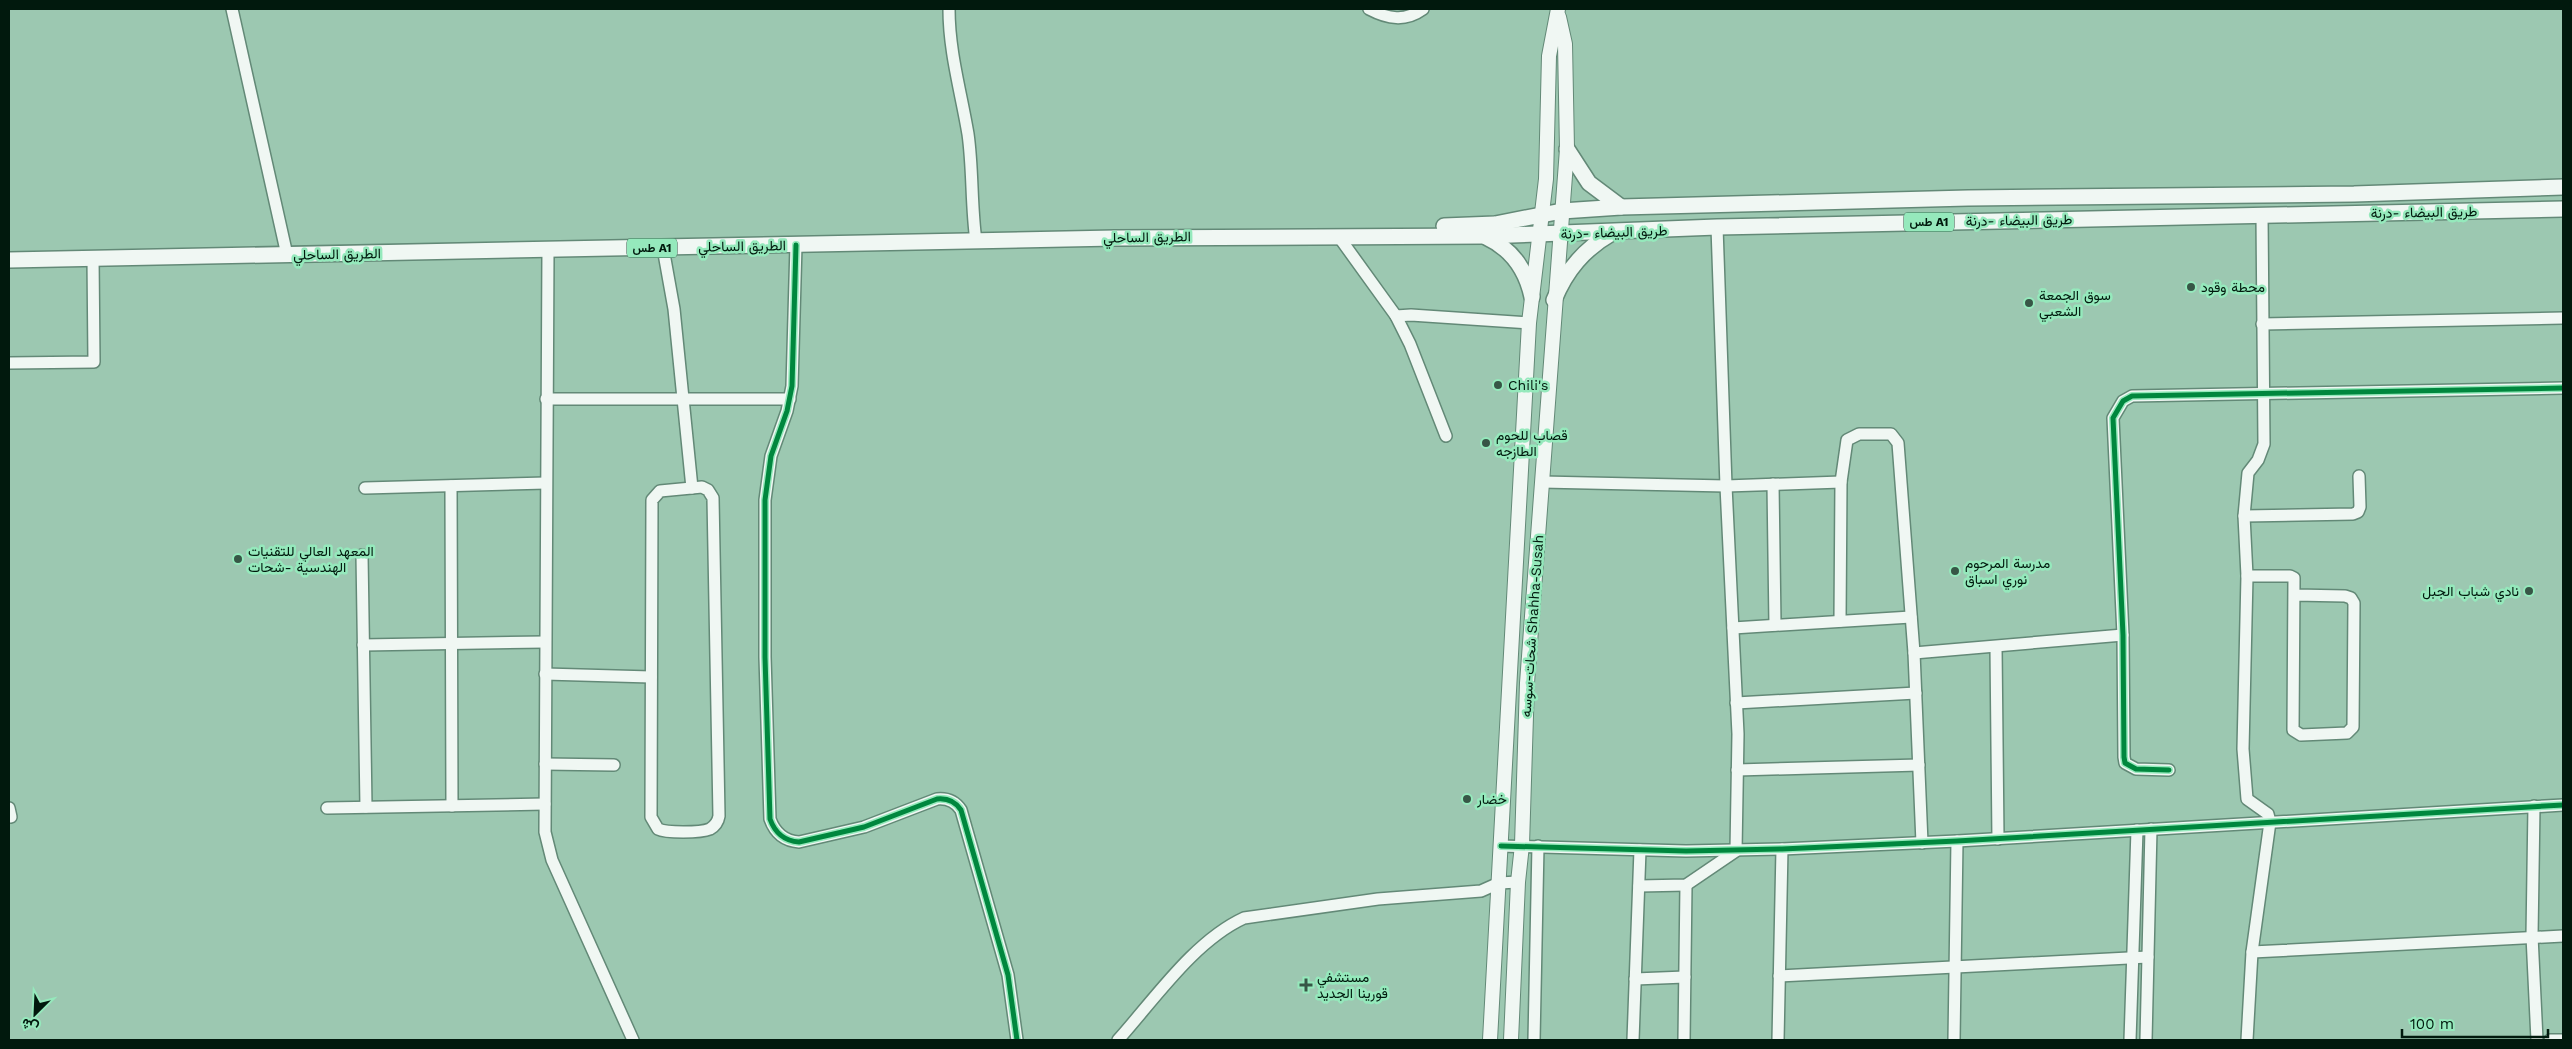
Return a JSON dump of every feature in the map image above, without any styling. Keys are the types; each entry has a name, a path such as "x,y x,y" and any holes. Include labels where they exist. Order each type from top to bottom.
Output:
{"highway":[{"path":"1567,149 1580,172 1589,182 1621,206"},
{"name":"طريق البيضاء -درنة","path":"1296,235 1337,230 1495,224 1562,211 1621,206 1968,198 2354,194 2563,187"},
{"name":"طريق البيضاء -درنة","path":"1296,235 1484,236 1717,227 2563,209"},
{"path":"1554,300 1567,272 1577,260 1594,244 1614,232"},
{"name":"الطريق الساحلي","path":"9,260 1296,235"},
{"path":"1484,236 1502,246 1517,260 1527,278 1532,297"}],"main road":[{"name":"شحات-سوسه Shahha-Susah","path":"1512,1040 1518,882 1522,845 1527,683 1554,300 1567,149 1565,44 1558,10"},
{"name":"شحات-سوسه Shahha-Susah","path":"1490,1040 1529,323 1546,179 1549,56 1558,10"}],"street":[{"path":"232,9 287,255"},
{"path":"949,9 949,31 957,86 968,135 976,241"},
{"path":"1369,9 1392,18 1414,15 1423,9"},
{"path":"2247,1040 2252,952 2270,822 2268,814 2247,799 2243,749 2247,576 2244,516 2248,473 2258,460 2264,444 2262,394 2262,215"},
{"path":"1717,227 1736,703 1736,851"},
{"path":"1339,236 1396,316 1410,344 1446,436"},
{"path":"796,245 790,399 771,456 765,500 766,675 772,825 783,838 799,842 864,827 937,799 947,799 955,803 961,810 1008,974 1018,1040"},
{"path":"663,248 674,309 692,488"},
{"path":"548,250 545,832 552,860 633,1040"},
{"path":"9,363 94,362 93,257"},
{"path":"1396,316 1411,315 1529,323"},
{"path":"2262,324 2563,318"},
{"path":"2169,770 2136,769 2125,763 2124,635 2113,418 2123,401 2132,396 2563,388"},
{"path":"546,399 790,399"},
{"path":"1840,621 1841,482 1847,440 1859,434 1885,433 1896,438 1898,443 1912,617 1922,843"},
{"path":"2244,516 2353,514 2360,507 2358,476"},
{"path":"1542,482 1726,486 1841,482"},
{"path":"365,488 546,483"},
{"path":"1773,484 1775,625"},
{"path":"451,486 453,643 452,806"},
{"path":"692,488 706,488 713,498 719,816 716,824 709,829 666,832 658,829 652,822 652,500 660,491 692,488"},
{"path":"362,556 366,807"},
{"path":"2247,576 2290,576 2295,582 2293,730 2301,735 2347,734 2353,727 2354,602 2351,598 2345,596 2295,595"},
{"path":"1732,628 1912,617"},
{"path":"1914,653 2124,635"},
{"path":"364,645 546,642"},
{"path":"1996,647 1998,839"},
{"path":"545,674 651,678"},
{"path":"1736,703 1916,693"},
{"path":"545,764 614,764"},
{"path":"1737,770 1919,765"},
{"path":"327,808 545,804"},
{"path":"1500,846 1736,851 1998,839 2563,805"},
{"path":"2534,806 2532,936 2537,1040"},
{"path":"2146,1040 2151,829"},
{"path":"2130,1040 2137,830"},
{"path":"1954,1040 1957,841"},
{"path":"1534,1040 1538,846"},
{"path":"1778,1040 1782,849"},
{"path":"1632,1040 1640,850"},
{"path":"1639,886 1686,885 1736,851"},
{"path":"1118,1040 1207,942 1231,924 1244,918 1378,899 1481,891 1499,883 1518,882"},
{"path":"1684,1040 1686,885"},
{"path":"2252,952 2532,936 2563,936"},
{"path":"1779,976 1955,969 2148,958"},
{"path":"1635,979 1685,978"},
{"path":"2550,1040 2563,1040"}],"cycle path":[{"path":"796,245 792,386 787,411 771,456 765,500 765,657 770,819 781,835 789,840 799,842 864,827 937,799 944,799 956,804 961,810 1008,975 1017,1040"},
{"path":"2169,770 2136,769 2125,763 2124,757 2123,635 2113,418 2123,401 2132,396 2563,388"},
{"path":"1501,846 1686,851 1782,849 1957,841 2563,805"}],"place":[{"name":"محطة وقود","path":"2191,287"},
{"name":"سوق الجمعة الشعبي","path":"2029,303"},
{"name":"Chili's","path":"1498,385"},
{"name":"قصاب للحوم الطازجه","path":"1486,443"},
{"name":"المعهد العالي للتقنيات الهندسية -شحات","path":"238,559"},
{"name":"مدرسة المرحوم نوري اسباق","path":"1955,571"},
{"name":"نادي شباب الجبل","path":"2529,591"},
{"name":"خضار","path":"1467,799"},
{"name":"مستشفي قورينا الجديد","path":"1306,985"}]}
